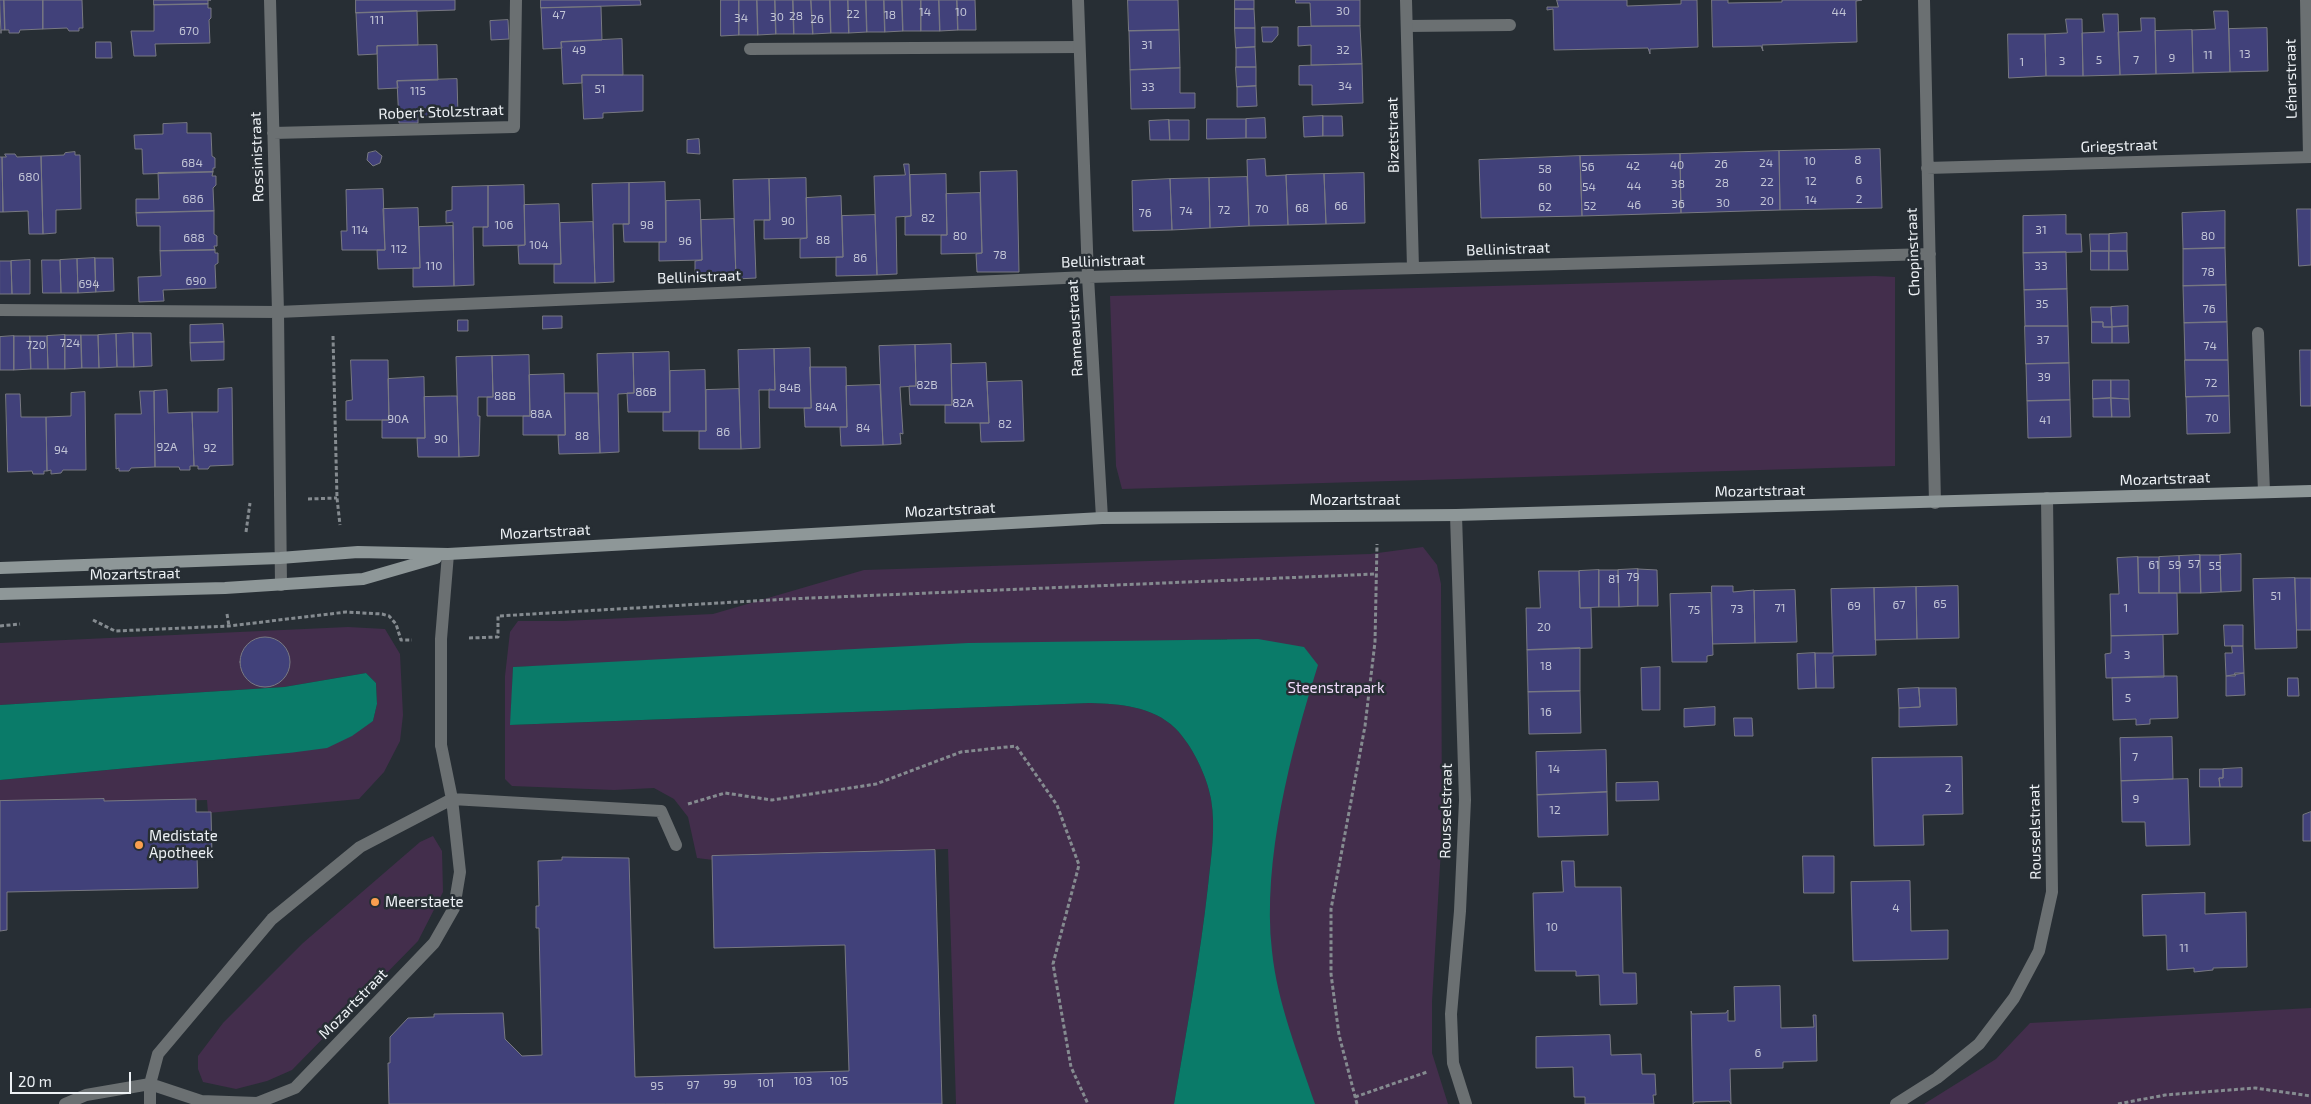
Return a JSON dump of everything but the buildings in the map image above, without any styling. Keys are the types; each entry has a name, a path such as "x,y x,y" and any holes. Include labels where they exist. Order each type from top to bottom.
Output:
{"main road":[{"name":"Mozartstraat","path":"0,568 280,558 342,553 448,554 1102,518 1456,515 2311,491"},
{"name":"Mozartstraat","path":"0,594 281,585 342,581 363,579 448,554"}],"street":[{"name":"Rossinistraat","path":"270,0 278,312 281,585"},
{"name":"Robert Stolzstraat","path":"273,133 514,127 516,0"},
{"name":"Rameaustraat","path":"1078,0 1088,277 1102,518"},
{"name":"Bizetstraat","path":"1406,0 1413,268"},
{"name":"Chopinstraat","path":"1924,0 1934,503"},
{"name":"Léharstraat","path":"2306,0 2310,157"},
{"path":"1407,26 1510,25"},
{"path":"750,49 1079,47"},
{"name":"Griegstraat","path":"1927,168 2310,157"},
{"name":"Bellinistraat","path":"278,312 1088,277 1930,254"},
{"path":"0,310 278,312"},
{"path":"2258,333 2264,492"},
{"name":"Rousselstraat","path":"1896,1104 1938,1078 1979,1044 2014,998 2039,951 2052,892 2047,498"},
{"name":"Rousselstraat","path":"1456,515 1465,800 1460,911 1451,1014 1453,1063 1466,1104"},
{"name":"Mozartstraat","path":"65,1104 86,1095 150,1084 201,1101 257,1103 295,1088 434,944 454,908 460,872 452,799 441,744 441,639 448,554"},
{"path":"150,1104 150,1084 158,1054 272,919 360,847 452,799 661,811 676,845"}],"path":[{"path":"332,309 337,498 342,553"},
{"path":"84,616 115,631 228,626 346,612 382,614 389,616 396,624 401,640 441,639 498,637 498,616 798,598 1376,574 1375,642 1366,726 1331,909 1331,974 1340,1035 1357,1104"},
{"path":"342,581 346,612"},
{"path":"0,626 28,623"},
{"path":"661,811 725,793 772,800 876,784 961,752 1016,746 1057,804 1079,865 1053,964 1071,1067 1088,1104"},
{"path":"1355,1097 1453,1063"},
{"path":"2118,1104 2165,1095 2254,1088 2311,1096"}],"green space":[{"path":"1895,277 1895,466 1122,489 1116,466 1110,296"},
{"name":"Steenstrapark","path":"1423,547 1437,565 1441,584 1442,832 1432,1002 1432,1053 1448,1104 1245,1104 1227,639 513,667 511,725 1090,703 1113,704 1135,708 1156,715 1166,721 1181,735 1198,761 1209,790 1213,821 1212,853 1205,913 1174,1104 956,1104 948,849 729,856 729,862 697,858 688,817 674,799 654,788 614,790 512,786 505,779 505,676 510,632 518,621 563,621 713,614 864,570 1370,554"},
{"path":"348,627 385,629 400,654 403,715 400,741 384,772 359,799 208,813 207,800 0,806 0,780 289,753 373,721 377,704 376,683 366,673 284,687 0,705 0,643"},
{"path":"433,836 442,851 443,892 418,941 292,1070 267,1081 236,1089 203,1082 198,1069 198,1056 223,1023 303,943 420,842"},
{"path":"2311,1008 2311,1104 1924,1104 1996,1059 2030,1023"}],"shaded area":[{"path":"1258,639 1304,647 1318,665 1298,733 1281,806 1271,880 1270,916 1272,951 1279,990 1289,1029 1315,1104 1174,1104 1205,913 1212,853 1213,821 1209,790 1198,761 1175,728 1156,715 1135,708 1113,704 1090,703 510,725 513,667 968,643"},
{"path":"366,673 376,683 377,704 373,721 352,736 327,748 0,780 0,705 284,687"}],"place":[{"name":"Medistate Apotheek","path":"139,845"},
{"name":"Meerstaete","path":"375,902"}]}
